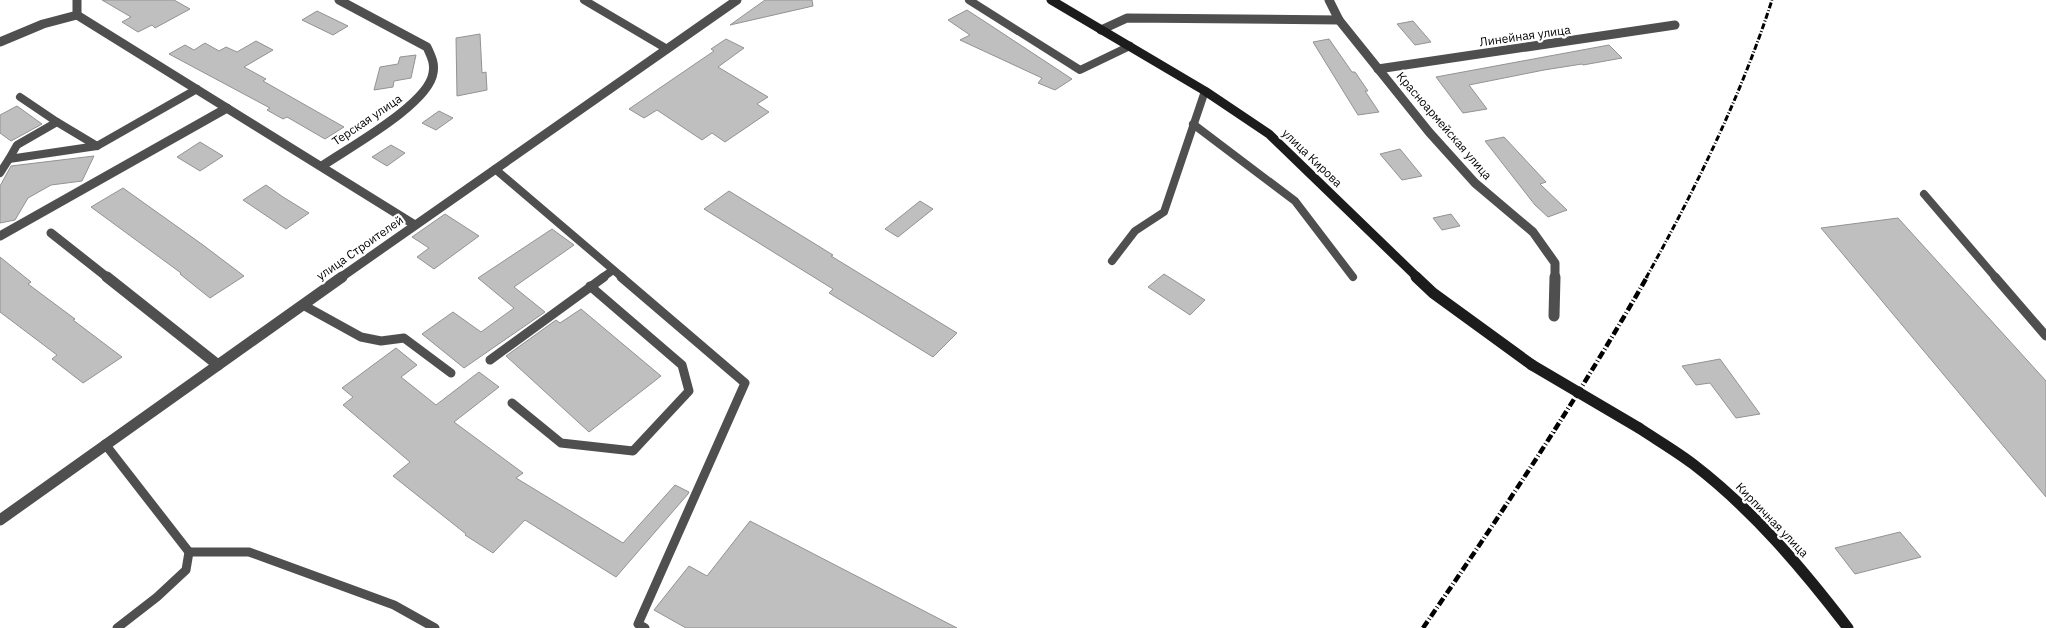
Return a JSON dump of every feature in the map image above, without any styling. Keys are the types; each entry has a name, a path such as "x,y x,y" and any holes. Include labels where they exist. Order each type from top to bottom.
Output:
{"main road":[{"name":"улица Кирова","path":"1051,0 1205,91 1269,134 1433,293 1532,365 1639,428"},
{"name":"Кирпичная улица","path":"1639,428 1694,465 1745,509 1818,588 1848,628"}],"street":[{"path":"77,0 77,16"},
{"name":"Терская улица","path":"322,166 405,111 418,100 433,76 435,66 433,56 427,47 339,0"},
{"name":"улица Строителей","path":"0,520 303,304 737,0"},
{"name":"Красноармейская улица","path":"1329,0 1339,20 1378,69 1475,183 1533,232 1555,264 1554,316"},
{"path":"0,42 43,24 77,16 415,225"},
{"path":"1101,30 1127,18 1339,20"},
{"name":"Линейная улица","path":"1378,69 1675,25"},
{"path":"0,236 227,108"},
{"path":"51,233 218,365"}],"lane":[{"path":"584,0 667,49"},
{"path":"969,0 1080,70 1130,46"},
{"path":"9,159 97,146 197,89"},
{"path":"1112,261 1135,231 1164,212 1205,91"},
{"path":"20,97 97,146"},
{"path":"0,173 17,145 57,122"},
{"path":"1193,124 1295,201 1353,277"},
{"path":"495,169 745,383 638,624 645,628"},
{"path":"1924,194 2046,336"},
{"path":"490,360 613,270"},
{"path":"512,403 560,443 633,451 689,391 682,365 590,286"},
{"path":"303,304 361,337 381,341 404,338 451,373"},
{"path":"105,444 188,552 186,570 157,597 117,628"},
{"path":"188,552 249,552 394,605 435,628"}],"building":[{"path":"102,0 174,0 190,9 155,28 152,25 138,32 122,22 131,17"},
{"path":"765,0 812,0 813,6 730,25"},
{"path":"967,10 1072,79 1055,90 1038,83 1042,78 960,40 970,35 948,20"},
{"path":"317,11 348,26 333,35 302,20"},
{"path":"1413,21 1431,42 1415,45 1397,24"},
{"path":"480,34 482,73 486,72 487,90 457,96 456,38"},
{"path":"726,39 744,48 718,67 768,97 757,104 769,112 725,142 712,133 702,140 657,110 644,118 629,109 714,51 711,49"},
{"path":"1329,39 1352,72 1355,72 1379,112 1358,115 1313,42"},
{"path":"256,41 273,50 244,67 266,79 263,81 344,127 325,139 287,117 283,119 267,110 270,108 169,54 185,45 194,50 205,43 219,51 226,47 237,52"},
{"path":"1609,45 1622,58 1544,70 1469,85 1487,109 1463,113 1436,77"},
{"path":"416,55 411,78 394,81 393,87 374,90 380,67 398,64 400,57"},
{"path":"17,106 42,124 11,141 0,133 0,115"},
{"path":"439,111 453,118 436,130 422,123"},
{"path":"1504,137 1546,182 1540,184 1567,210 1548,217 1535,205 1485,141"},
{"path":"200,142 223,156 200,171 177,157"},
{"path":"391,145 405,153 387,166 372,157"},
{"path":"1400,149 1422,176 1402,180 1380,154"},
{"path":"94,156 82,181 51,185 28,198 15,220 0,223 0,186 11,166"},
{"path":"266,185 309,213 286,229 243,200"},
{"path":"123,188 244,276 210,298 181,273 91,207"},
{"path":"729,191 957,333 933,357 829,293 833,289 704,209"},
{"path":"920,201 933,209 898,237 885,229"},
{"path":"445,214 479,236 434,269 417,257 429,248 412,237"},
{"path":"1451,214 1460,226 1442,230 1433,218"},
{"path":"1898,218 2046,381 2046,497 1821,228"},
{"path":"552,229 574,245 514,287 545,312 464,368 422,334 453,312 481,332 514,308 478,278"},
{"path":"0,257 31,282 28,284 122,357 83,383 52,359 57,355 0,312"},
{"path":"1164,274 1205,300 1190,315 1148,287"},
{"path":"581,309 661,376 589,432 506,356 556,320 560,323"},
{"path":"396,348 417,365 401,377 436,405 479,372 499,387 454,422 523,473 516,478 623,543 675,485 689,492 616,577 525,520 493,553 465,535 393,476 410,462 343,405 353,397 342,388"},
{"path":"1720,359 1760,414 1736,418 1710,383 1696,385 1682,366"},
{"path":"750,521 957,628 686,628 654,610 689,566 707,576"},
{"path":"1900,532 1921,557 1855,574 1835,548"}],"railway":[{"path":"1646,278 1716,142 1746,72 1772,0"},
{"path":"1423,628 1539,455 1647,277"}]}
